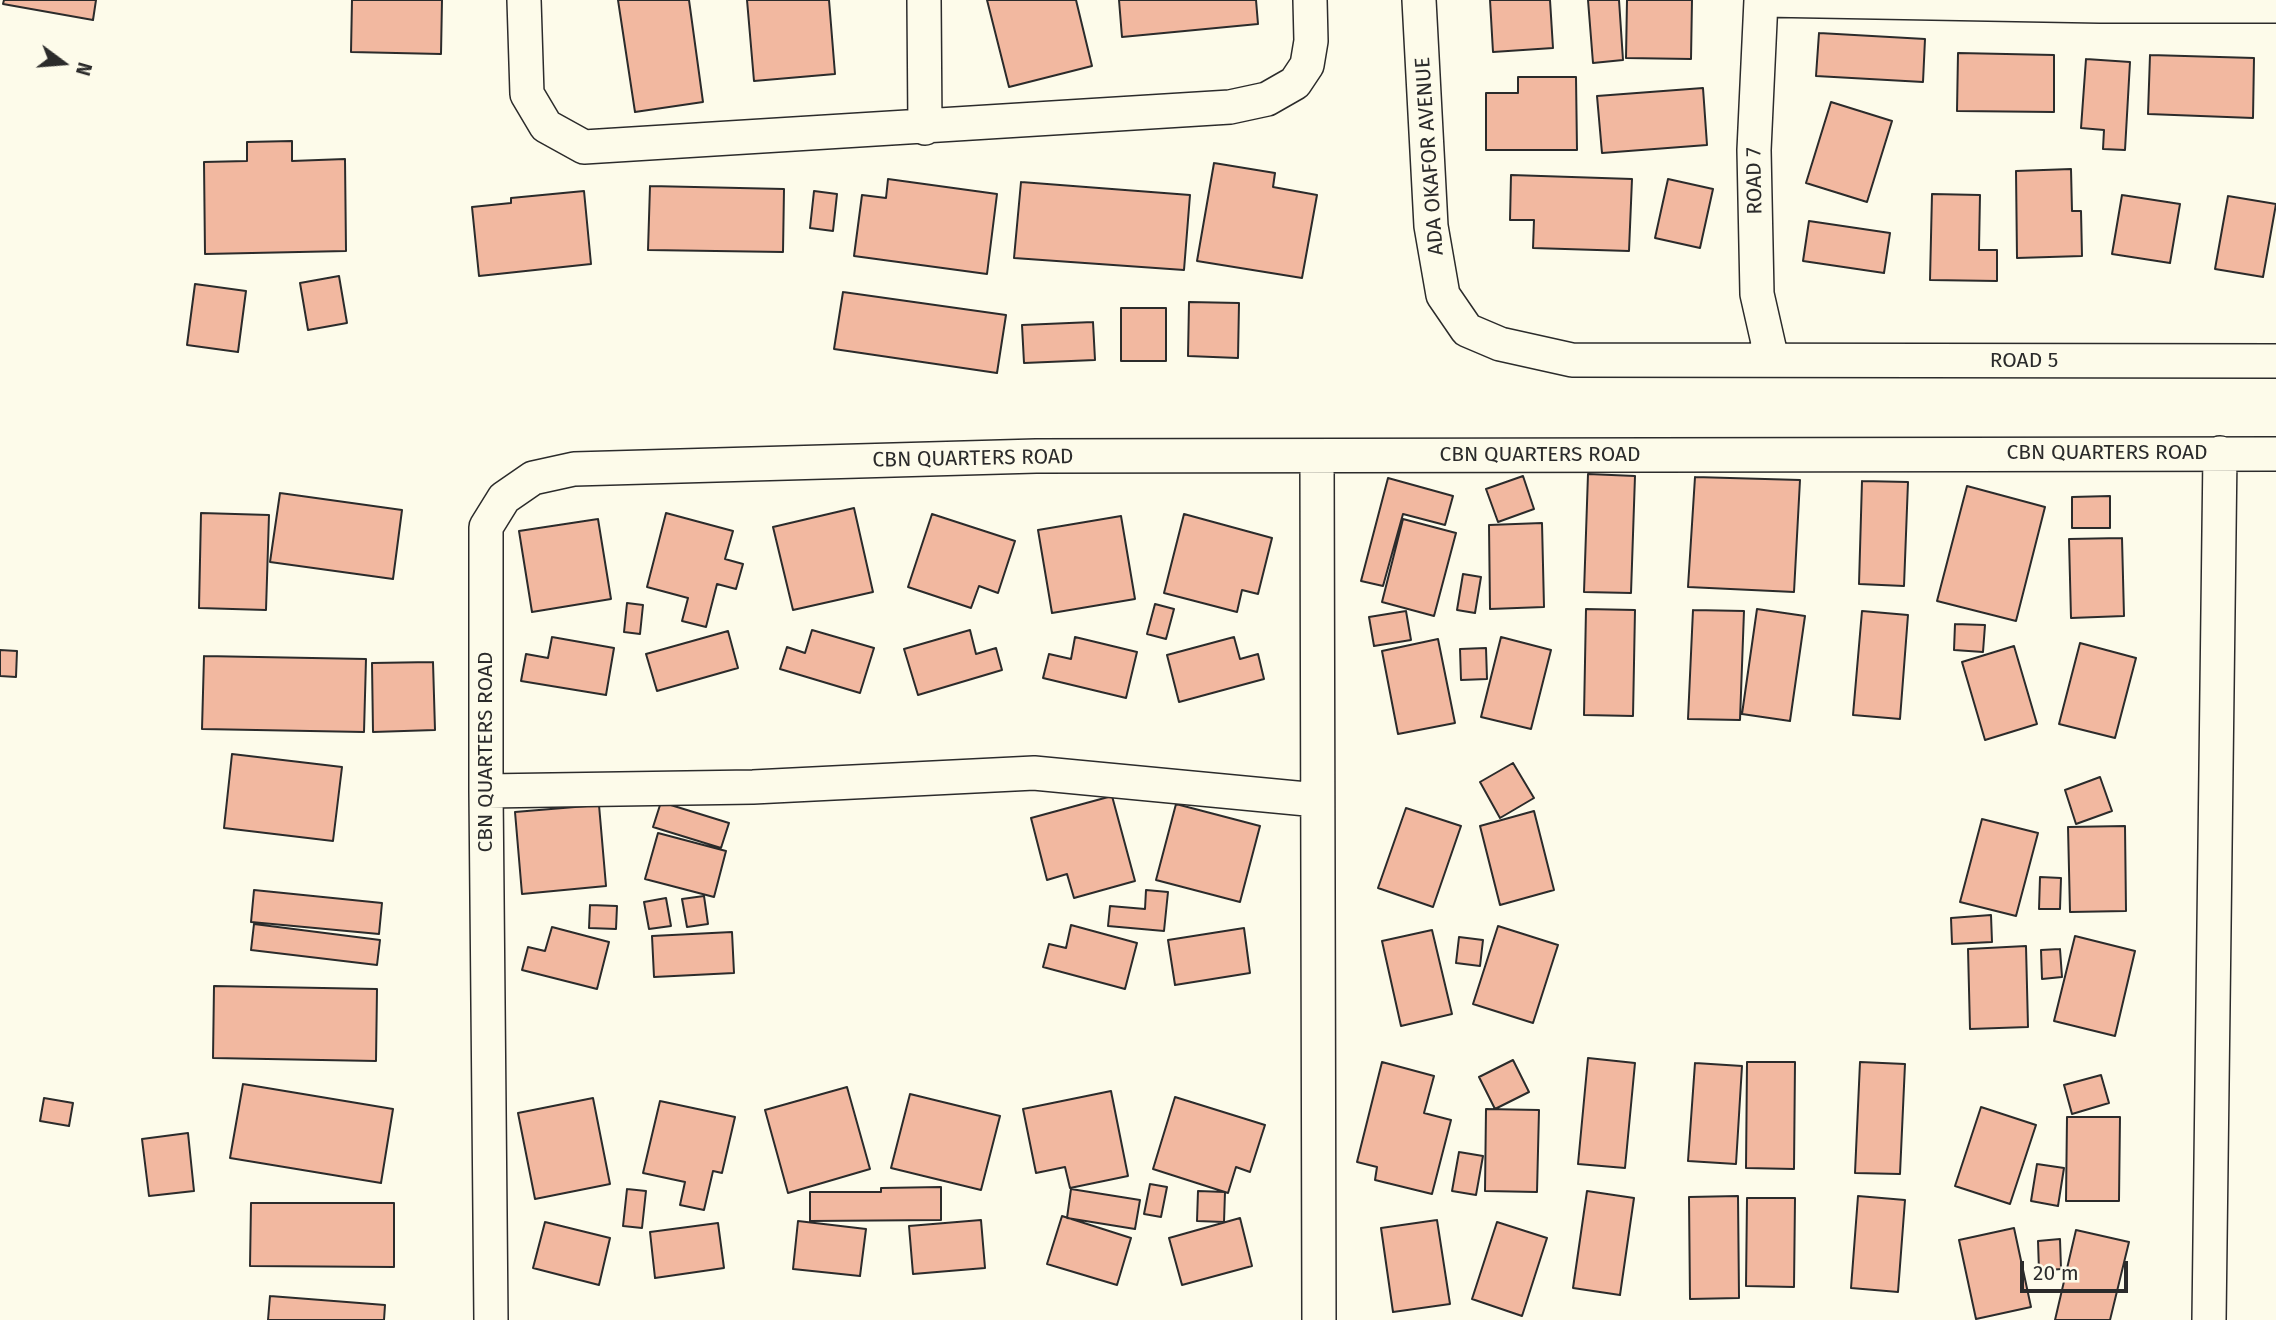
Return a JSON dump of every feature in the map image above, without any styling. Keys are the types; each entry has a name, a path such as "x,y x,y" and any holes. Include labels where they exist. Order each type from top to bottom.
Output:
{"street":[{"path":"524,0 527,94 546,126 584,147 925,128 1230,107 1268,99 1295,83 1307,65 1311,41 1310,0"},
{"path":"924,0 925,128"},
{"name":"ADA OKAFOR AVENUE","path":"1419,0 1431,226 1443,295 1467,330 1500,344 1572,360 1772,360"},
{"path":"1763,0 2276,6"},
{"name":"ROAD 7","path":"1763,0 1754,150 1757,294 1772,360"},
{"name":"ROAD 5","path":"1772,360 2276,361"},
{"path":"2209,1320 2220,453"},
{"name":"CBN QUARTERS ROAD","path":"491,1320 486,527 504,498 533,478 573,470 1022,456 2276,454"},
{"path":"1317,456 1319,1320"},
{"path":"486,791 753,787 1034,773 1317,800"}],"building":[{"path":"4,0 96,0 93,20 3,4"},
{"path":"352,0 442,0 441,54 351,52"},
{"path":"618,0 689,0 703,102 635,112"},
{"path":"747,0 829,0 835,74 754,81"},
{"path":"987,0 1076,0 1092,66 1009,87"},
{"path":"1119,0 1256,0 1258,24 1122,37"},
{"path":"1490,0 1550,0 1553,48 1493,52"},
{"path":"1588,0 1619,0 1623,60 1593,63"},
{"path":"1627,0 1692,0 1691,59 1626,58"},
{"path":"1819,33 1925,39 1923,82 1816,76"},
{"path":"1958,53 2054,55 2054,112 1957,111"},
{"path":"2150,55 2254,58 2253,118 2148,114"},
{"path":"2086,59 2130,62 2125,150 2103,149 2104,130 2081,128"},
{"path":"1518,77 1576,77 1577,150 1486,150 1486,93 1518,93"},
{"path":"1703,88 1707,145 1602,153 1597,96"},
{"path":"1831,102 1892,121 1867,202 1806,183"},
{"path":"292,141 292,161 345,159 346,251 205,254 204,162 247,161 247,142"},
{"path":"1214,163 1275,173 1273,187 1317,195 1302,278 1197,261"},
{"path":"2071,169 2072,211 2081,211 2082,256 2017,258 2016,171"},
{"path":"1511,175 1632,179 1629,251 1533,248 1534,220 1510,220"},
{"path":"888,179 997,194 987,274 854,256 862,195 886,198"},
{"path":"1668,179 1713,189 1700,248 1655,238"},
{"path":"1021,182 1190,195 1184,270 1014,258"},
{"path":"650,186 784,189 783,252 648,250"},
{"path":"584,191 591,264 479,276 472,207 511,203 511,198"},
{"path":"814,191 837,194 833,231 810,228"},
{"path":"1932,194 1980,195 1979,250 1997,250 1997,281 1930,280"},
{"path":"2122,195 2180,204 2170,263 2112,254"},
{"path":"2228,196 2276,204 2263,277 2215,269"},
{"path":"1809,221 1890,233 1884,273 1803,261"},
{"path":"339,276 347,323 308,330 300,283"},
{"path":"195,284 246,291 238,352 187,345"},
{"path":"843,292 1006,315 997,373 834,349"},
{"path":"1189,302 1239,303 1238,358 1188,356"},
{"path":"1121,308 1166,308 1166,361 1121,361"},
{"path":"1093,322 1095,360 1024,363 1022,325"},
{"path":"1588,474 1635,476 1631,593 1584,592"},
{"path":"1523,476 1534,509 1498,522 1486,489"},
{"path":"1695,477 1800,480 1794,592 1688,587"},
{"path":"1388,478 1453,496 1445,525 1403,514 1383,586 1361,581"},
{"path":"1862,481 1908,482 1904,586 1859,584"},
{"path":"1967,486 2045,507 2016,621 1937,601"},
{"path":"280,493 402,510 393,579 270,562"},
{"path":"2110,496 2110,528 2072,528 2072,497"},
{"path":"854,508 873,592 793,610 773,527"},
{"path":"201,513 269,515 266,610 199,608"},
{"path":"666,513 733,531 725,559 743,564 736,589 717,584 706,627 682,621 688,598 647,587"},
{"path":"932,514 1015,541 998,593 979,586 971,608 908,587"},
{"path":"1184,514 1272,538 1258,594 1242,590 1237,612 1164,593"},
{"path":"1121,516 1135,599 1052,613 1038,530"},
{"path":"598,519 611,599 532,612 519,531"},
{"path":"1403,519 1456,533 1434,616 1382,602"},
{"path":"1542,523 1544,607 1490,609 1489,525"},
{"path":"2122,538 2124,616 2071,618 2069,539"},
{"path":"1463,574 1481,577 1475,613 1457,610"},
{"path":"627,603 643,605 640,634 624,632"},
{"path":"1155,604 1174,609 1166,639 1147,634"},
{"path":"1586,609 1635,610 1633,716 1584,715"},
{"path":"1757,609 1805,616 1790,721 1742,714"},
{"path":"1693,610 1744,611 1740,720 1688,719"},
{"path":"1406,611 1411,640 1374,646 1369,617"},
{"path":"1862,611 1908,615 1900,719 1853,715"},
{"path":"1955,624 1985,625 1983,652 1954,650"},
{"path":"812,630 874,648 860,693 780,669 787,647 805,653"},
{"path":"970,630 976,654 996,648 1002,670 918,695 904,649"},
{"path":"728,631 738,668 657,691 646,654"},
{"path":"552,637 614,648 606,695 521,681 526,654 548,658"},
{"path":"1075,637 1137,652 1126,698 1043,678 1049,654 1071,659"},
{"path":"1234,637 1240,659 1258,654 1264,679 1179,702 1167,655"},
{"path":"1501,637 1551,650 1531,729 1481,717"},
{"path":"1438,639 1455,723 1398,734 1382,651"},
{"path":"2080,643 2136,658 2115,738 2059,724"},
{"path":"2014,646 2037,724 1985,740 1962,662"},
{"path":"1486,648 1487,679 1461,680 1460,649"},
{"path":"0,650 17,651 16,677 0,676"},
{"path":"204,656 366,659 364,732 202,729"},
{"path":"433,662 435,730 373,732 372,663"},
{"path":"232,754 342,767 333,841 224,828"},
{"path":"1513,763 1534,798 1500,818 1480,782"},
{"path":"2100,777 2112,811 2076,824 2065,790"},
{"path":"1112,796 1135,881 1074,898 1067,874 1047,880 1031,818"},
{"path":"661,802 729,823 721,848 653,827"},
{"path":"1176,804 1260,826 1240,902 1156,880"},
{"path":"599,805 606,886 522,894 515,812"},
{"path":"1406,808 1461,826 1433,907 1378,888"},
{"path":"1534,811 1554,890 1500,905 1480,826"},
{"path":"1982,819 2038,833 2016,916 1960,902"},
{"path":"2125,826 2126,911 2070,912 2068,827"},
{"path":"658,833 726,851 714,897 645,879"},
{"path":"2040,877 2061,878 2060,909 2039,909"},
{"path":"254,890 382,903 379,934 251,922"},
{"path":"1146,890 1168,892 1164,931 1108,926 1110,906 1145,909"},
{"path":"704,896 708,924 687,927 682,899"},
{"path":"666,898 671,926 649,929 644,902"},
{"path":"590,905 617,906 616,929 589,928"},
{"path":"1991,915 1992,942 1952,944 1951,918"},
{"path":"254,924 380,940 377,965 251,950"},
{"path":"1071,925 1137,943 1125,989 1043,967 1049,944 1066,948"},
{"path":"1498,926 1558,945 1533,1023 1473,1004"},
{"path":"552,927 609,942 597,989 522,970 528,947 545,951"},
{"path":"1244,928 1250,973 1175,985 1168,940"},
{"path":"1432,930 1452,1014 1401,1026 1382,941"},
{"path":"732,932 734,973 654,977 652,936"},
{"path":"2075,936 2135,951 2115,1036 2054,1021"},
{"path":"1459,937 1483,940 1480,966 1456,963"},
{"path":"2026,946 2028,1027 1970,1029 1968,949"},
{"path":"2060,949 2062,977 2042,979 2041,950"},
{"path":"214,986 377,989 376,1061 213,1058"},
{"path":"1588,1058 1635,1063 1625,1168 1578,1164"},
{"path":"1513,1060 1529,1092 1495,1109 1479,1077"},
{"path":"1382,1062 1434,1076 1424,1113 1451,1120 1432,1194 1375,1180 1377,1167 1357,1162"},
{"path":"1747,1062 1795,1062 1794,1169 1746,1168"},
{"path":"1860,1062 1905,1064 1900,1174 1855,1173"},
{"path":"1695,1063 1742,1066 1736,1164 1688,1161"},
{"path":"2101,1075 2109,1103 2072,1114 2064,1085"},
{"path":"243,1084 393,1109 381,1183 230,1158"},
{"path":"847,1087 870,1169 788,1193 765,1110"},
{"path":"1111,1091 1128,1176 1070,1188 1065,1167 1036,1173 1023,1109"},
{"path":"910,1094 1000,1116 981,1190 891,1168"},
{"path":"1175,1097 1265,1125 1250,1172 1236,1167 1228,1193 1153,1169"},
{"path":"44,1098 73,1103 69,1126 40,1121"},
{"path":"593,1098 610,1184 535,1199 518,1113"},
{"path":"660,1101 735,1117 722,1173 713,1171 704,1210 680,1205 685,1182 643,1173"},
{"path":"1981,1107 2036,1125 2010,1204 1955,1186"},
{"path":"1486,1109 1539,1110 1537,1192 1485,1191"},
{"path":"2067,1117 2120,1117 2119,1201 2066,1201"},
{"path":"188,1133 194,1191 149,1196 142,1139"},
{"path":"1459,1152 1483,1156 1476,1195 1452,1191"},
{"path":"2037,1164 2064,1168 2058,1206 2031,1201"},
{"path":"1150,1184 1167,1187 1161,1217 1144,1214"},
{"path":"941,1187 941,1220 810,1221 810,1192 881,1192 881,1188"},
{"path":"627,1189 646,1191 642,1228 623,1226"},
{"path":"1071,1189 1140,1200 1135,1229 1067,1218"},
{"path":"1198,1191 1225,1192 1224,1222 1197,1221"},
{"path":"1587,1191 1634,1198 1620,1295 1573,1288"},
{"path":"1738,1196 1739,1298 1690,1299 1689,1197"},
{"path":"1858,1196 1905,1200 1898,1292 1851,1288"},
{"path":"1747,1198 1795,1198 1794,1287 1746,1286"},
{"path":"251,1203 394,1203 394,1267 250,1266"},
{"path":"1062,1216 1131,1238 1117,1285 1047,1264"},
{"path":"1240,1218 1252,1266 1182,1285 1169,1238"},
{"path":"981,1220 985,1268 913,1274 909,1226"},
{"path":"1437,1220 1450,1304 1393,1312 1381,1228"},
{"path":"798,1221 866,1229 860,1276 793,1269"},
{"path":"545,1222 610,1238 599,1285 533,1268"},
{"path":"1497,1222 1547,1238 1522,1316 1472,1299"},
{"path":"718,1223 724,1268 655,1278 650,1232"},
{"path":"2014,1228 2031,1307 1976,1319 1959,1240"},
{"path":"2076,1230 2129,1242 2110,1320 2055,1320"},
{"path":"2060,1239 2061,1269 2039,1271 2038,1241"},
{"path":"270,1296 385,1305 384,1320 268,1320"}]}
